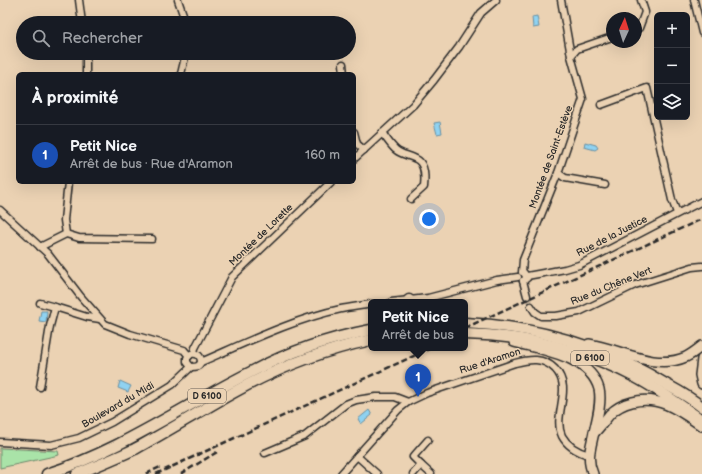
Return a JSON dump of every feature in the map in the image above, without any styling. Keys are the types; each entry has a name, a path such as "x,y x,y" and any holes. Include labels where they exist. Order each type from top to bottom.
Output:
{"main road":[{"name":"D 6100","path":"468,323 532,330 577,342 615,357 647,373 702,407"},
{"name":"D 6100","path":"47,474 96,456 132,438 232,382 279,358 327,340 368,331"},
{"name":"D 6100","path":"468,334 492,335 535,342 574,352 635,377 667,396 702,420"},
{"path":"492,335 559,354 581,364 595,379 600,396 599,408 589,455 589,464 593,474"},
{"name":"D 6100","path":"77,474 135,449 239,389 270,374 314,355 368,341"},
{"path":"577,342 602,346 629,356 658,361 681,359 702,346"},
{"path":"702,359 700,375 702,384"},
{"path":"594,432 618,407 638,400 660,401 670,405 702,426"}],"street":[{"path":"79,0 81,16"},
{"path":"178,0 184,16"},
{"path":"356,158 421,94 460,45 481,14 496,0"},
{"name":"Montée de Saint-Estève","path":"522,277 523,260 558,173 583,99 571,56 561,0"},
{"path":"641,0 645,12 642,19"},
{"path":"694,0 702,33"},
{"path":"571,56 577,49 606,39"},
{"path":"86,60 86,72"},
{"path":"181,72 184,60"},
{"path":"343,64 344,72"},
{"path":"601,104 647,88 672,200 677,214"},
{"path":"382,133 394,149 400,153 417,159 422,163 425,181 424,187 411,199"},
{"path":"356,145 364,150"},
{"path":"558,173 565,178 605,185"},
{"path":"66,234 64,220 68,184"},
{"name":"Montée de Lorette","path":"192,354 232,277 329,184"},
{"name":"Rue de la Justice","path":"522,277 579,265 702,201"},
{"path":"0,210 48,254 81,297 105,324 130,334 200,356 201,362"},
{"path":"40,247 66,234 79,238 152,239"},
{"name":"Rue du Chêne Vert","path":"531,306 535,312 542,316 556,316 579,312 635,285 692,267 702,266"},
{"path":"422,299 497,280 522,277 527,296"},
{"path":"40,303 87,317 100,319"},
{"path":"192,354 187,362 192,367 199,366 201,362 253,339 312,316 368,304"},
{"path":"40,387 50,326 55,307"},
{"name":"Rue d'Aramon","path":"342,474 398,410 408,402 427,393 515,363 536,359 544,361 557,372 564,386 560,428 562,436 573,448 579,452 589,455"},
{"name":"Boulevard du Midi","path":"0,442 51,445 79,438 112,422 172,385 192,367"},
{"path":"265,453 306,436 346,404 356,400 376,397 395,397 408,402"},
{"path":"428,440 413,457 431,474"},
{"path":"357,456 377,474"},
{"path":"413,474 421,465"}],"green space":[{"path":"0,448 58,451 59,455 0,468"}],"water":[{"path":"537,16 539,27 533,28 532,17"},
{"path":"440,122 442,133 437,134 434,123"},
{"path":"585,142 596,145 598,148 595,150 584,147"},
{"path":"41,311 47,311 46,322 39,321"},
{"path":"120,381 131,386 128,392 118,388"},
{"path":"369,410 372,415 361,424 358,419"}],"tunnel":[{"path":"527,296 531,306"}],"railway":[{"path":"468,327 702,219"},
{"path":"156,474 424,351"},
{"path":"181,474 217,452"},
{"path":"146,474 160,467"}],"place":[{"name":"Petit Nice","path":"418,397"}]}
